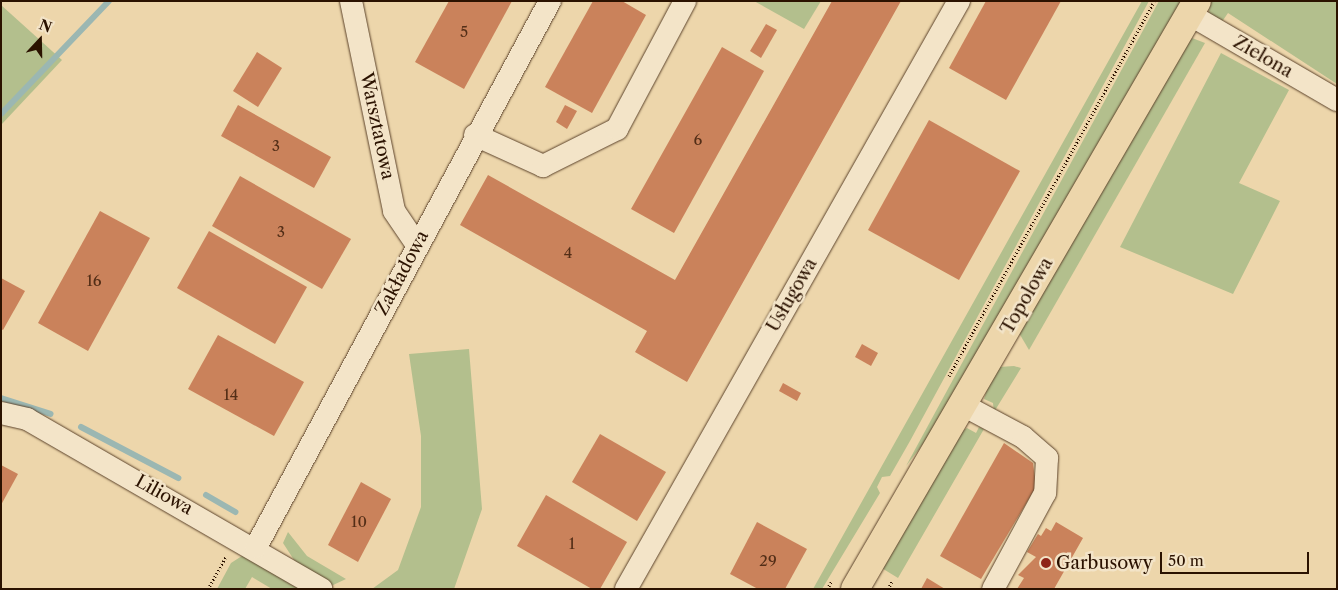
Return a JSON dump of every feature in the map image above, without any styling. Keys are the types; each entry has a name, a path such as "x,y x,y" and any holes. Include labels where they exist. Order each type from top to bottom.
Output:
{"main road":[{"name":"Topolowa","path":"844,584 963,405 1193,8"}],"street":[{"name":"Warsztatowa","path":"351,1 394,211 417,244"},
{"name":"Zakładowa","path":"247,542 417,244 505,79 550,1"},
{"path":"476,135 544,166 617,129 685,1"},
{"name":"Usługowa","path":"626,589 959,1"},
{"name":"Zielona","path":"1193,8 1337,100"},
{"path":"963,405 1023,437 1046,458 1045,493 994,589"},
{"name":"Liliowa","path":"1,413 27,419 247,542 322,589"}],"path":[{"path":"944,385 1154,1"},
{"path":"208,589 247,542"},
{"path":"888,589 892,581"},
{"path":"827,589 844,584"}],"green space":[{"path":"754,1 821,1 804,29"},
{"path":"1142,1 1149,1 910,441 890,476 882,477 877,487 880,493 822,589 813,589"},
{"path":"1159,1 1185,1 948,412 906,466"},
{"path":"1210,1 1337,1 1337,84 1228,13 1219,26 1209,14"},
{"path":"1,5 62,60 1,125"},
{"path":"1192,38 1205,43 1029,350 1019,333 1178,51"},
{"path":"1221,53 1289,90 1239,183 1280,201 1233,294 1120,247"},
{"path":"469,349 482,509 454,589 372,589 398,570 421,507 421,436 409,354"},
{"path":"1014,366 1021,368 994,412 993,403 984,399 989,382 999,367"},
{"path":"979,427 984,429 898,578 880,567 960,432 967,428 976,433"},
{"path":"288,532 307,556 346,579 331,586 296,563 283,543"},
{"path":"245,554 304,589 272,589 252,577 245,589 217,589 231,563"}],"building":[{"path":"449,1 512,1 464,89 415,62"},
{"path":"593,1 622,1 646,15 592,113 545,87"},
{"path":"832,1 901,1 687,382 635,352 647,331 460,225 488,175 675,280"},
{"path":"986,1 1061,1 1006,100 949,68"},
{"path":"766,24 777,30 761,58 750,51"},
{"path":"722,47 764,71 674,233 631,209"},
{"path":"257,52 282,68 258,107 233,91"},
{"path":"238,105 331,157 314,188 221,136"},
{"path":"565,105 577,111 567,129 556,122"},
{"path":"929,120 1020,171 959,280 868,230"},
{"path":"240,176 351,239 322,289 212,226"},
{"path":"100,211 150,238 88,351 38,323"},
{"path":"209,231 307,287 275,344 177,288"},
{"path":"1,278 25,291 3,330 1,329"},
{"path":"218,335 304,382 274,436 188,389"},
{"path":"862,344 878,353 871,366 855,357"},
{"path":"783,383 801,393 797,401 779,391"},
{"path":"600,434 666,472 637,521 572,482"},
{"path":"1004,443 1033,463 1036,487 981,579 940,556"},
{"path":"1,465 18,474 1,505"},
{"path":"361,482 391,499 358,562 328,545"},
{"path":"546,495 627,542 600,589 592,589 517,546"},
{"path":"757,522 807,549 785,589 758,589 730,574"},
{"path":"1056,522 1083,538 1054,589 1017,589 1024,578 1018,575 1036,557 1027,552 1038,534 1041,536 1046,528 1051,531"},
{"path":"927,578 945,589 921,589"}],"waterway":[{"path":"1,114 109,1"},
{"path":"1,398 51,414"},
{"path":"81,427 178,478"},
{"path":"206,495 235,512"}],"place":[{"name":"Garbusowy","path":"1046,563"}]}
